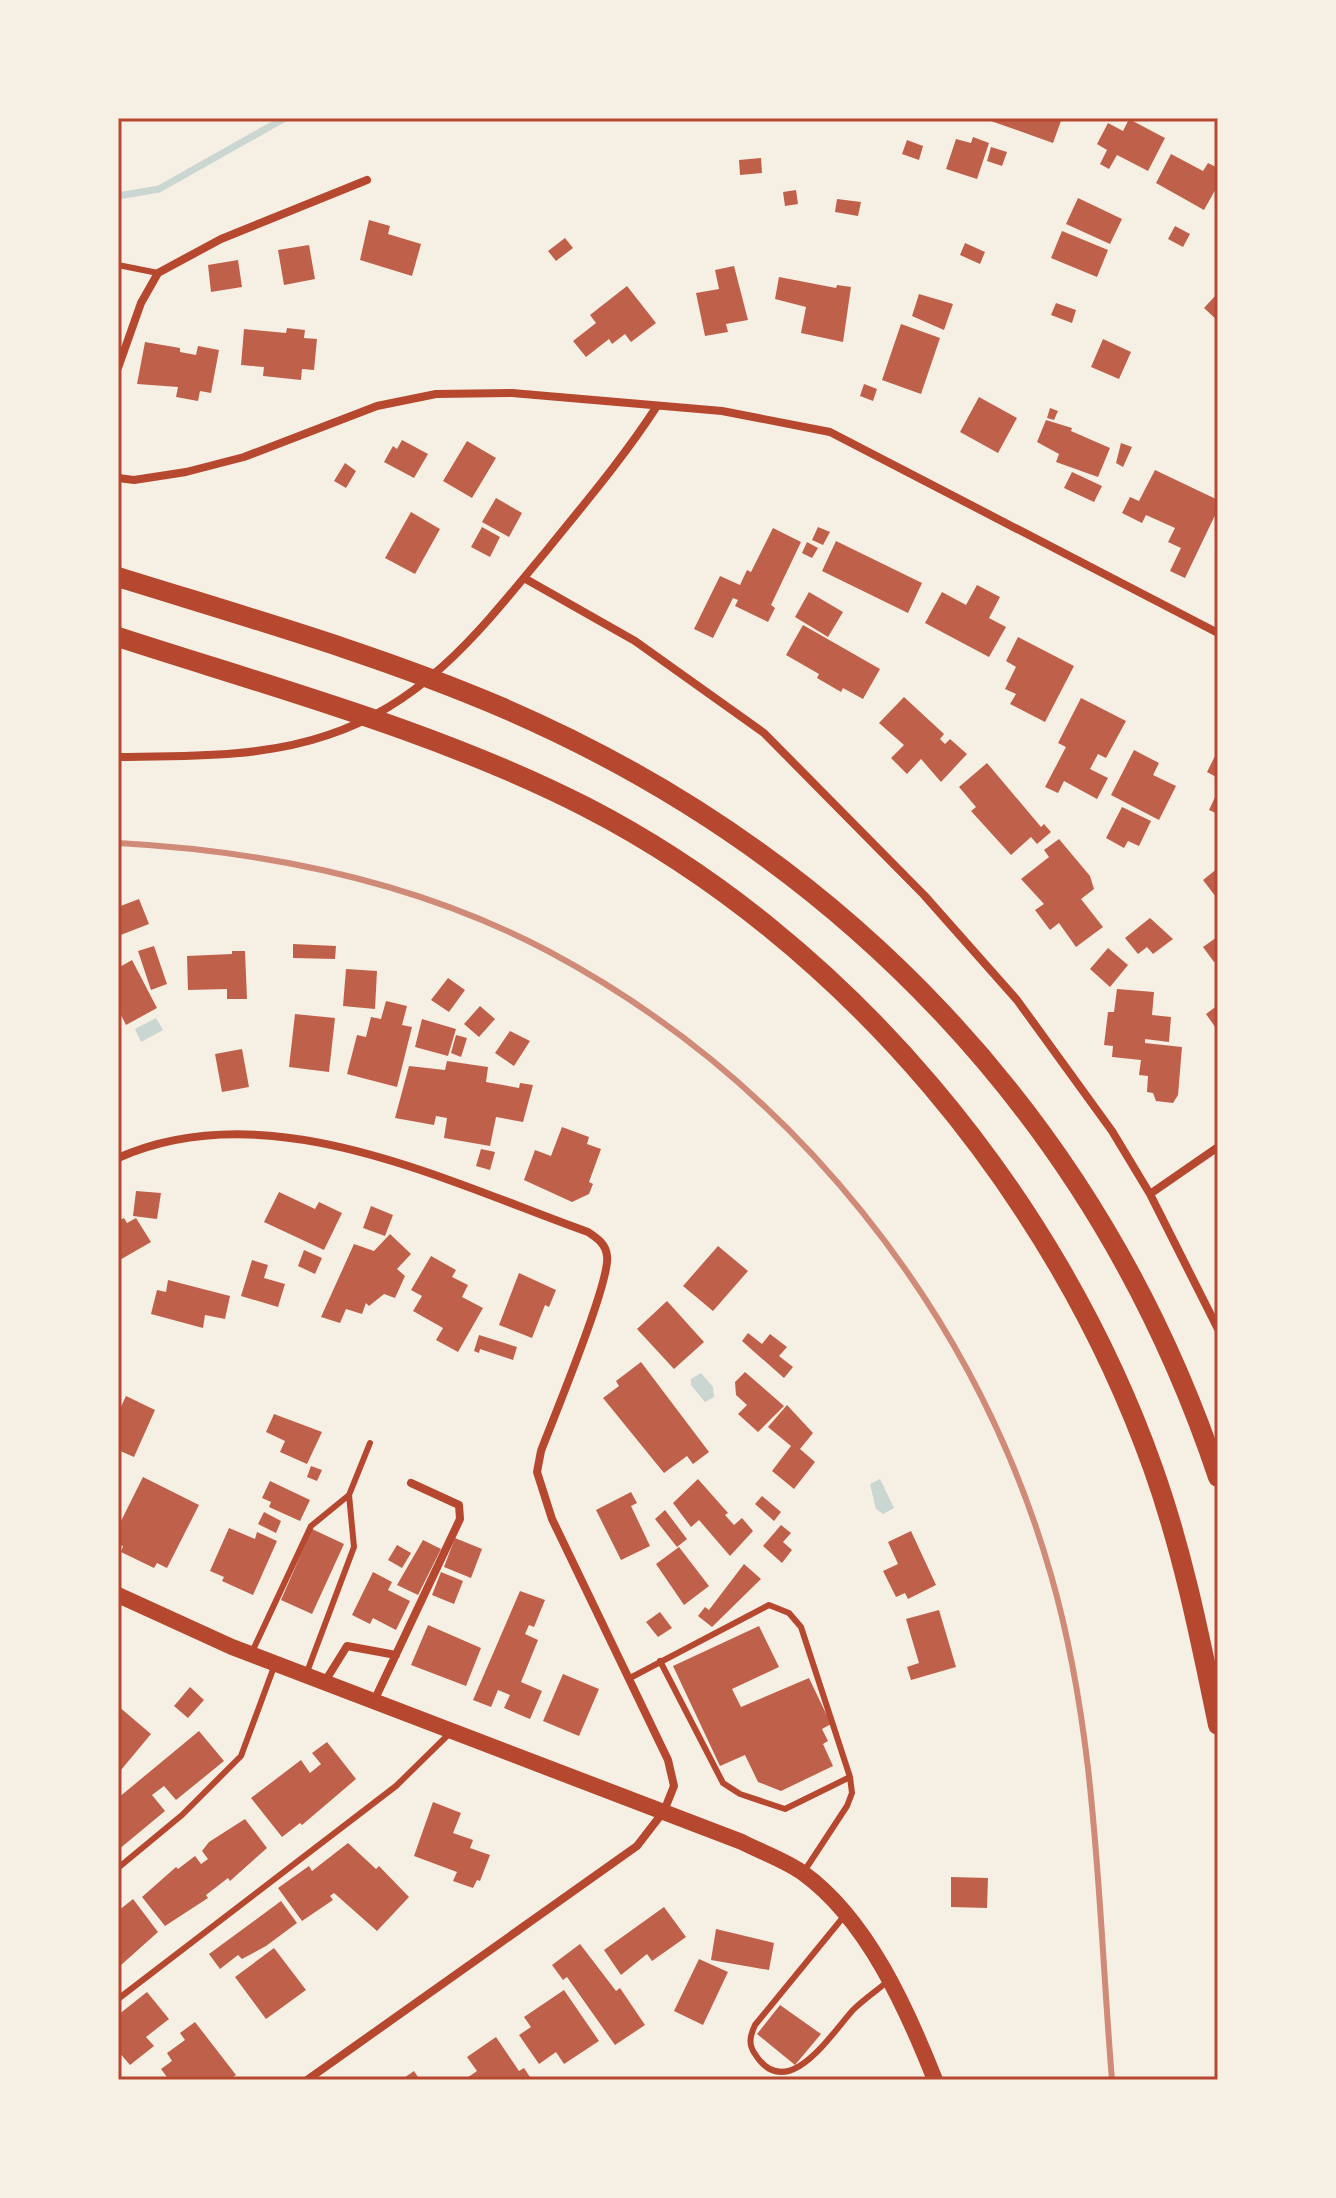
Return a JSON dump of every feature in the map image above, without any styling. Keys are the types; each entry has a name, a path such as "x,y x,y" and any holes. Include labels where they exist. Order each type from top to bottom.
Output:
{"highway":[{"path":"118,577 345,649 499,706 597,752 699,810 796,877 877,946 960,1030 1035,1122 1087,1199 1152,1317 1218,1477"},
{"path":"118,637 421,737 587,808 681,864 763,924 848,995 942,1098 998,1172 1059,1262 1081,1304 1116,1375 1153,1468 1185,1567 1218,1725"}],"main road":[{"path":"118,1595 275,1664 742,1842 803,1873 845,1915 890,1980 935,2080"}],"street":[{"path":"118,368 141,303 158,273 221,239 367,180"},
{"path":"118,478 134,480 186,472 244,457 377,406 436,394 512,393 750,415 830,432 1218,633"},
{"path":"118,757 221,755 327,736 379,714 417,691 456,658 524,578 626,453 657,406"},
{"path":"524,578 635,641 764,733 924,895 1017,1000 1072,1073 1150,1194 1218,1329"},
{"path":"118,1158 172,1140 214,1133 288,1137 373,1155 588,1232 601,1241 607,1255 606,1271 541,1451 537,1472 552,1519 668,1760 674,1786 664,1811 637,1846 307,2080"},
{"path":"1150,1194 1218,1147"},
{"path":"374,1702 461,1511 453,1501 411,1483"},
{"path":"324,1683 347,1646 396,1655"}],"lane":[{"path":"118,265 158,273"},
{"path":"305,1675 354,1547 349,1495 370,1443"},
{"path":"251,1654 311,1526 349,1495"},
{"path":"630,1678 769,1605 789,1613 801,1627 850,1777 852,1793 847,1806 803,1873"},
{"path":"660,1661 723,1783 740,1794 785,1809 850,1777"},
{"path":"118,1868 182,1815 241,1756 275,1664"},
{"path":"118,1999 396,1786 451,1732"},
{"path":"845,1915 755,2025 750,2038 758,2060 785,2073 801,2067 856,2007 890,1980"}],"shaded area":[{"path":"156,1018 163,1030 141,1042 135,1029"},
{"path":"701,1373 713,1387 714,1397 705,1402 691,1385 691,1379"},
{"path":"880,1479 894,1508 883,1514 876,1509 870,1484"}],"building":[{"path":"993,118 1062,118 1053,143 991,121"},
{"path":"1129,119 1165,138 1148,171 1117,155 1109,169 1100,164 1107,150 1097,144 1108,123 1123,131"},
{"path":"973,137 989,143 977,179 946,169 956,139 971,143"},
{"path":"907,140 923,146 919,160 902,154"},
{"path":"991,147 1007,152 1002,166 987,161"},
{"path":"1171,154 1203,171 1208,163 1218,168 1218,185 1204,210 1156,183"},
{"path":"761,158 762,173 740,175 739,160"},
{"path":"796,190 798,204 785,206 783,192"},
{"path":"1078,198 1122,219 1110,244 1066,224"},
{"path":"837,199 861,202 858,216 835,212"},
{"path":"369,220 390,226 388,234 421,244 412,276 360,260"},
{"path":"1175,226 1190,234 1183,247 1168,239"},
{"path":"1062,231 1108,250 1097,277 1051,258"},
{"path":"565,238 573,248 556,261 548,251"},
{"path":"965,243 985,252 980,264 960,255"},
{"path":"309,245 315,279 284,285 278,250"},
{"path":"238,260 242,287 211,292 208,265"},
{"path":"734,266 748,320 726,324 728,332 705,336 696,293 719,289 715,270"},
{"path":"779,277 836,288 837,285 851,287 843,342 801,333 806,307 775,299"},
{"path":"627,286 656,323 631,342 625,334 612,344 609,339 586,357 573,341 596,323 590,315"},
{"path":"919,294 953,304 944,330 912,316"},
{"path":"1215,296 1218,299 1218,321 1204,308"},
{"path":"1056,303 1076,310 1072,323 1051,315"},
{"path":"901,324 940,338 921,394 882,380"},
{"path":"287,328 305,330 304,338 317,339 314,370 302,369 301,380 263,376 264,367 241,365 244,329 286,333"},
{"path":"1103,339 1131,352 1119,379 1091,367"},
{"path":"145,342 180,348 180,352 196,355 198,346 219,350 211,393 200,391 198,401 176,397 178,387 137,384"},
{"path":"864,384 877,389 873,401 860,396"},
{"path":"979,397 1017,418 998,453 960,432"},
{"path":"1050,408 1058,411 1054,420 1047,418"},
{"path":"1046,420 1072,428 1071,431 1110,448 1098,477 1056,462 1059,454 1037,442"},
{"path":"402,440 428,454 414,478 384,462 393,446 397,449"},
{"path":"467,441 496,458 472,498 443,481"},
{"path":"1121,443 1132,447 1123,467 1116,463"},
{"path":"345,463 356,471 346,488 334,481"},
{"path":"1155,470 1218,500 1218,509 1185,578 1170,571 1181,548 1168,542 1175,528 1146,515 1142,523 1122,513 1130,497 1139,501"},
{"path":"1072,472 1102,486 1094,502 1064,488"},
{"path":"496,498 522,513 509,537 482,522"},
{"path":"411,512 440,529 415,574 385,558"},
{"path":"482,527 500,537 490,557 471,547"},
{"path":"818,527 830,532 823,545 812,540"},
{"path":"773,528 801,542 771,605 775,608 768,622 735,606 738,600 733,598 713,638 694,629 720,576 740,585 747,570 751,572"},
{"path":"836,541 922,583 908,613 822,571"},
{"path":"807,542 818,548 812,558 802,553"},
{"path":"977,585 1000,597 989,618 1006,627 989,657 925,623 942,592 966,605"},
{"path":"809,592 843,612 828,637 795,617"},
{"path":"803,625 880,669 863,699 843,688 841,692 817,678 819,674 786,655"},
{"path":"1018,637 1074,666 1045,722 1010,704 1016,694 1005,689 1016,667 1006,661"},
{"path":"904,697 944,734 940,739 945,744 950,739 967,754 941,782 921,759 907,774 891,758 904,745 879,723"},
{"path":"1081,698 1126,721 1106,758 1098,754 1090,769 1108,778 1097,799 1064,781 1058,793 1045,787 1066,747 1058,743"},
{"path":"1134,750 1159,763 1153,775 1176,786 1159,820 1111,795"},
{"path":"1218,750 1218,778 1207,772"},
{"path":"987,763 1041,827 1044,824 1051,832 1037,844 1031,837 1011,855 971,811 976,807 959,787"},
{"path":"1218,791 1218,814 1209,810"},
{"path":"1122,807 1151,821 1139,846 1128,841 1124,848 1106,838"},
{"path":"1059,839 1090,876 1094,889 1081,899 1103,927 1076,947 1059,923 1050,930 1035,910 1044,904 1021,879 1049,857 1044,850"},
{"path":"1218,868 1218,896 1216,897 1203,880"},
{"path":"139,899 149,924 118,936 118,907"},
{"path":"1150,918 1173,939 1153,954 1147,947 1138,954 1125,938"},
{"path":"1217,937 1218,959 1214,962 1203,947"},
{"path":"293,944 336,946 335,959 293,958"},
{"path":"154,946 167,984 151,990 138,951"},
{"path":"1108,948 1128,965 1110,987 1090,969"},
{"path":"232,951 245,951 247,999 227,999 227,989 188,990 187,956 232,954"},
{"path":"132,960 157,1008 126,1025 118,1009 118,968"},
{"path":"346,969 377,971 375,1009 343,1006"},
{"path":"448,978 465,990 449,1012 431,1000"},
{"path":"1117,989 1154,992 1152,1015 1171,1017 1169,1042 1145,1039 1145,1043 1182,1047 1178,1095 1173,1103 1156,1101 1153,1093 1147,1092 1148,1076 1139,1075 1141,1060 1112,1057 1113,1046 1104,1045 1108,1012 1114,1012"},
{"path":"386,1001 407,1006 402,1025 412,1027 397,1087 347,1074 357,1035 366,1037 371,1017 381,1019"},
{"path":"1218,1005 1218,1031 1206,1014"},
{"path":"480,1006 495,1019 479,1037 464,1024"},
{"path":"295,1014 335,1018 329,1072 289,1067"},
{"path":"422,1019 456,1029 448,1056 415,1047"},
{"path":"510,1031 530,1041 514,1066 495,1053"},
{"path":"456,1035 467,1038 461,1057 451,1053"},
{"path":"242,1049 249,1087 222,1092 215,1054"},
{"path":"447,1061 488,1067 486,1082 519,1088 520,1083 533,1085 523,1122 496,1117 490,1146 444,1138 447,1118 436,1116 434,1125 395,1118 409,1066 445,1070"},
{"path":"562,1127 589,1137 587,1144 601,1149 589,1182 593,1184 589,1194 572,1202 524,1180 535,1150 551,1156"},
{"path":"481,1149 495,1152 490,1170 476,1166"},
{"path":"136,1191 161,1193 157,1219 133,1216"},
{"path":"279,1192 315,1209 319,1202 342,1213 324,1250 264,1222"},
{"path":"371,1206 393,1215 385,1236 363,1228"},
{"path":"124,1218 127,1223 136,1218 151,1242 118,1261 118,1221"},
{"path":"390,1234 411,1254 397,1269 405,1276 395,1298 384,1294 369,1306 366,1303 362,1314 346,1309 340,1323 321,1317 354,1244 374,1251"},
{"path":"718,1246 748,1271 713,1311 683,1286"},
{"path":"304,1250 322,1258 315,1274 298,1266"},
{"path":"431,1256 456,1270 452,1277 468,1285 462,1297 483,1308 458,1352 436,1340 443,1328 413,1311 422,1296 411,1290"},
{"path":"252,1260 268,1265 264,1278 285,1284 278,1307 241,1296"},
{"path":"519,1273 556,1290 549,1307 545,1305 532,1338 499,1325"},
{"path":"168,1280 230,1296 225,1319 205,1315 203,1328 151,1314 157,1290 166,1292"},
{"path":"667,1301 704,1342 674,1369 637,1329"},
{"path":"748,1333 762,1344 770,1334 787,1347 779,1356 793,1367 784,1378 742,1341"},
{"path":"479,1335 517,1347 513,1360 480,1349 479,1353 474,1351"},
{"path":"641,1362 709,1452 693,1464 687,1456 664,1473 603,1398 619,1386 616,1381"},
{"path":"745,1372 784,1406 758,1432 738,1414 747,1405 736,1395 735,1382"},
{"path":"126,1396 155,1410 134,1457 118,1450 118,1413"},
{"path":"787,1405 813,1433 800,1449 815,1462 794,1489 772,1471 791,1446 768,1427"},
{"path":"274,1414 322,1432 307,1464 280,1452 285,1441 266,1432"},
{"path":"311,1466 322,1470 317,1481 307,1477"},
{"path":"143,1477 199,1505 167,1568 157,1563 154,1568 121,1552 123,1546 118,1544 118,1527"},
{"path":"698,1479 728,1513 725,1515 734,1525 742,1518 753,1531 730,1556 699,1520 691,1527 673,1503"},
{"path":"270,1481 310,1500 300,1521 269,1507 271,1502 262,1498"},
{"path":"631,1492 637,1503 631,1506 650,1546 621,1560 596,1510"},
{"path":"762,1496 781,1512 774,1521 755,1504"},
{"path":"665,1510 687,1539 677,1547 655,1519"},
{"path":"264,1512 281,1521 276,1533 258,1524"},
{"path":"781,1525 791,1533 783,1542 792,1550 782,1563 763,1546"},
{"path":"229,1528 255,1539 257,1532 277,1541 253,1595 222,1581 224,1577 210,1571"},
{"path":"312,1529 344,1544 312,1614 281,1600"},
{"path":"911,1531 936,1585 908,1599 905,1593 896,1597 883,1571 898,1564 888,1542"},
{"path":"455,1538 482,1549 471,1578 444,1567"},
{"path":"423,1540 441,1549 418,1595 397,1585"},
{"path":"397,1545 411,1553 402,1568 388,1560"},
{"path":"679,1547 709,1586 684,1605 656,1564"},
{"path":"744,1564 761,1579 712,1627 698,1616 705,1607 709,1610"},
{"path":"373,1572 392,1582 388,1590 410,1601 396,1630 373,1618 370,1624 352,1615"},
{"path":"441,1572 463,1581 454,1604 432,1595"},
{"path":"520,1591 545,1600 534,1627 529,1625 525,1634 538,1640 521,1682 542,1691 530,1719 504,1708 510,1695 498,1690 491,1707 473,1700"},
{"path":"939,1610 956,1667 911,1680 907,1667 919,1663 906,1619"},
{"path":"660,1612 672,1628 658,1637 646,1622"},
{"path":"428,1625 481,1648 466,1686 411,1665"},
{"path":"759,1626 779,1667 732,1689 741,1707 809,1678 831,1724 822,1729 828,1741 823,1744 833,1766 781,1791 758,1782 745,1755 720,1766 673,1666"},
{"path":"563,1674 599,1689 579,1736 543,1721"},
{"path":"190,1687 204,1700 188,1718 174,1706"},
{"path":"118,1706 151,1734 121,1770 118,1768"},
{"path":"199,1731 224,1761 176,1800 164,1786 152,1795 165,1811 118,1850 118,1798"},
{"path":"327,1742 356,1779 302,1825 300,1823 282,1837 251,1798 301,1760 310,1773 321,1764 312,1753"},
{"path":"433,1802 461,1813 453,1833 473,1840 470,1848 490,1855 480,1881 477,1880 473,1888 453,1881 457,1872 414,1856"},
{"path":"245,1819 267,1848 230,1881 228,1878 206,1895 208,1898 165,1926 142,1897 176,1867 178,1869 195,1856 201,1864 208,1859 202,1851 209,1842"},
{"path":"348,1843 376,1869 379,1866 409,1897 377,1931 334,1893 330,1896 333,1900 302,1921 278,1888 309,1866 312,1871"},
{"path":"951,1877 988,1878 987,1908 951,1907"},
{"path":"133,1899 158,1932 121,1965 118,1911"},
{"path":"281,1901 297,1923 266,1946 242,1959 238,1955 220,1969 209,1954"},
{"path":"664,1907 686,1937 652,1961 647,1954 621,1975 604,1950"},
{"path":"716,1929 774,1943 769,1970 711,1960"},
{"path":"580,1944 616,1991 620,1988 645,2025 615,2045 567,1977 563,1980 552,1965"},
{"path":"274,1948 306,1990 266,2019 235,1977"},
{"path":"699,1959 728,1972 703,2025 674,2011"},
{"path":"564,1990 599,2041 564,2064 556,2052 539,2064 519,2035 531,2027 524,2017"},
{"path":"147,1992 169,2019 146,2037 154,2046 130,2065 118,2051 118,2015"},
{"path":"780,2005 821,2034 795,2065 757,2034"},
{"path":"195,2022 236,2075 229,2080 169,2080 161,2069 172,2061 167,2053 185,2040 180,2033"},
{"path":"496,2037 519,2071 524,2068 532,2080 464,2080 477,2071 467,2057"},
{"path":"414,2071 420,2080 401,2080"}],"waterway":[{"path":"118,196 159,189 285,118"}],"railway":[{"path":"118,843 229,854 339,874 446,906 548,951 637,1004 719,1066 794,1136 862,1212 923,1295 975,1384 1018,1477 1051,1575 1067,1637 1087,1762 1112,2080"}]}
